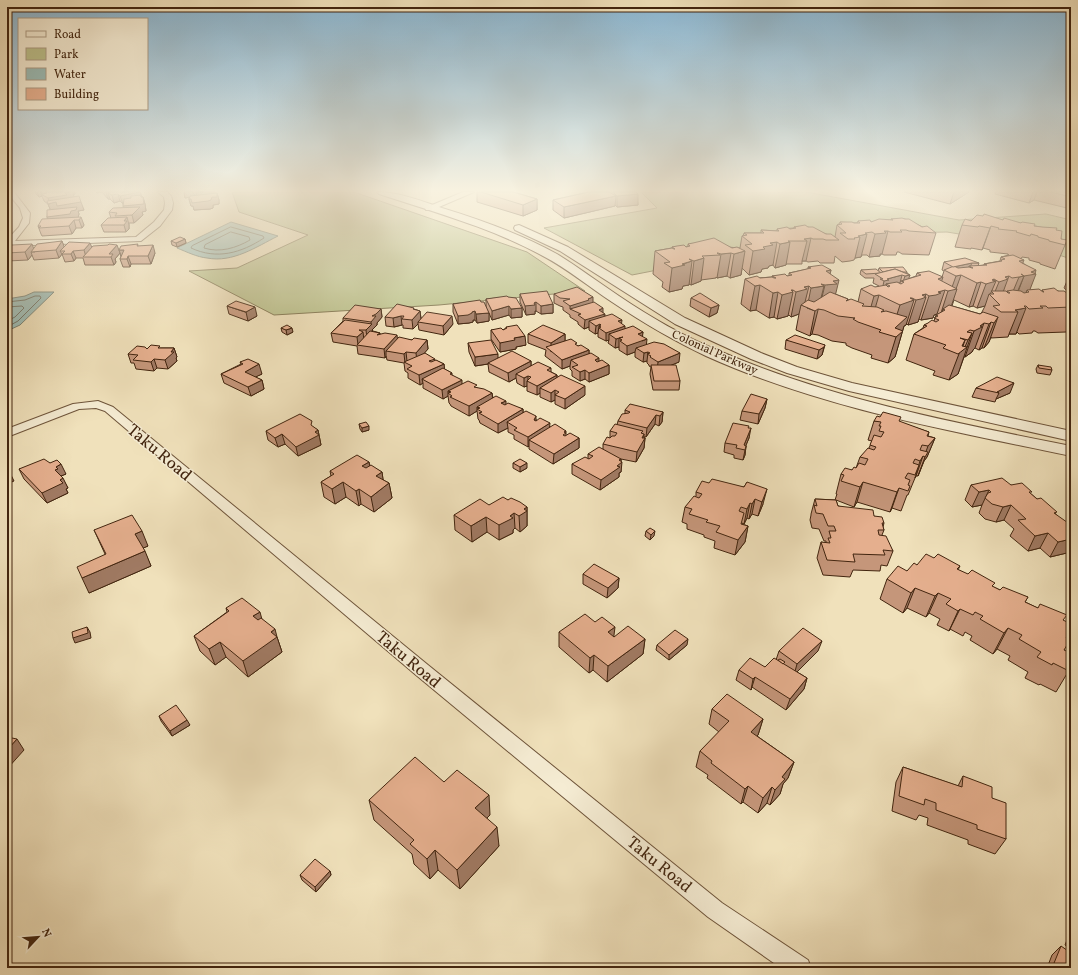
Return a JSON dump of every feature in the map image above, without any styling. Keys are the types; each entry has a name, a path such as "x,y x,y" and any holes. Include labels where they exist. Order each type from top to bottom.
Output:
{"street":[{"path":"7,244 139,238"},
{"name":"Colonial Parkway","path":"513,238 567,265 641,316 671,333 750,361 792,370 849,387 1071,436"},
{"name":"Colonial Parkway","path":"539,238 584,260 674,317 750,361 802,386 874,408 1071,451"},
{"name":"Taku Road","path":"7,433 77,406 98,404 109,409 422,670 715,910 800,968"}],"green space":[{"path":"303,238 485,238 527,252 585,291 439,305 274,315 189,271 237,268"},
{"path":"562,238 829,238 754,251 632,275"},
{"path":"980,238 1071,238 1071,259 1032,246"}],"water":[{"path":"199,238 275,238 244,253 217,259 192,254 177,248"},
{"path":"34,292 54,292 20,325 7,331 7,299 25,296"}],"building":[{"path":"179,238 185,239 176,243 171,241"},
{"path":"714,238 732,248 737,247 745,251 734,254 717,253 720,255 702,256 704,258 694,261 689,259 692,261 682,264 685,265 672,268 664,263 670,262 655,251 672,248 675,249 672,247 684,245 686,247 690,246 688,244"},
{"path":"744,238 836,238 839,240 811,238 804,239 807,241 788,241 790,242 780,244 777,242 770,243 773,245 763,247 765,249 753,251 745,245 752,244"},
{"path":"846,238 857,238 854,238 855,239"},
{"path":"1040,238 1061,238 1061,239 1067,240 1065,245"},
{"path":"62,241 56,250 31,252 37,244"},
{"path":"69,242 90,243 84,250 73,251 71,254 62,254 65,251 60,251"},
{"path":"32,244 25,252 7,253 7,249 12,245"},
{"path":"109,244 117,245 109,254 113,254 111,257 83,257 93,246"},
{"path":"138,244 137,246 153,245 148,256 128,256 127,259 120,259 124,250 119,250 121,246"},
{"path":"1013,255 1024,260 1019,261 1036,270 1031,272 1036,274 1012,278 1009,276 1005,277 1008,279 999,282 994,279 992,280 996,281 986,284 981,282 977,283 961,275 956,276 944,270 954,266 958,268 973,268 969,266 987,265 984,264 1002,261 1001,260 1005,259 1001,257"},
{"path":"965,258 979,263 953,267 944,262"},
{"path":"822,265 831,270 826,271 839,280 833,281 837,284 821,284 824,286 811,288 809,286 804,287 807,289 796,292 791,290 793,292 782,295 778,292 773,293 760,285 755,286 745,279 757,276 760,278 776,278 772,276 785,274 787,276 792,275 789,273 811,268 808,267"},
{"path":"903,267 907,272 895,269 883,272 879,268"},
{"path":"876,269 881,273 866,274 861,270"},
{"path":"895,269 910,275 902,275 884,281 875,274"},
{"path":"929,271 943,277 938,279 957,289 938,292 941,293 936,295 922,295 926,297 916,300 910,298 914,300 900,305 879,295 874,296 861,289 871,285 875,287 886,285 888,287 890,286 886,284 897,282 901,284 904,282 901,281 921,275 917,273"},
{"path":"577,287 593,297 588,299 589,300 570,306 563,301 570,299 560,298 554,294"},
{"path":"1054,288 1058,291 1064,291 1071,296 1071,307 1048,308 1046,306 1040,306 1043,308 1029,309 1024,306 1026,308 1015,310 1018,312 1001,312 993,306 1000,305 989,294 994,294 991,291 1006,291 1010,293 1007,291 1013,290 1024,293 1029,292 1027,290 1039,289 1044,292 1042,290"},
{"path":"547,291 553,304 541,306 536,302 534,303 535,305 525,306 520,294"},
{"path":"830,292 848,299 846,301 851,299 864,304 862,306 877,307 884,310 881,312 886,311 907,317 895,328 903,331 896,337 879,332 881,330 858,322 853,319 855,318 838,316 824,310 818,309 815,311 801,305 808,300 814,302"},
{"path":"700,293 719,305 711,308 691,298"},
{"path":"507,296 516,298 522,308 511,309 509,306 492,311 486,299"},
{"path":"480,300 481,302 484,302 489,313 476,314 475,311 468,315 458,316 453,304"},
{"path":"236,301 255,307 246,312 227,306"},
{"path":"594,302 603,308 599,310 605,314 585,320 578,315 581,314 570,309"},
{"path":"397,304 420,311 412,320 402,319 404,316 393,318 385,317"},
{"path":"355,305 381,309 372,316 376,316 371,322 343,318"},
{"path":"949,305 980,314 983,312 998,317 994,323 984,323 980,326 982,327 974,331 970,330 967,332 972,333 968,340 960,338 965,340 962,346 967,347 958,354 943,348 946,345 914,334 927,326 924,325 932,320 936,322 939,320 934,318"},
{"path":"427,312 452,316 443,326 418,322"},
{"path":"612,314 622,320 618,321 625,326 606,333 599,328 601,327 599,326 601,325 600,324 596,326 589,321"},
{"path":"345,320 372,324 366,330 359,330 363,332 357,337 331,333"},
{"path":"287,325 292,328 286,330 281,328"},
{"path":"517,325 525,336 500,343 491,330 501,328 503,330 507,328 506,327"},
{"path":"543,325 565,334 551,343 528,334"},
{"path":"633,326 643,332 638,334 647,339 627,346 620,341 622,340 619,338 616,339 609,334"},
{"path":"370,331 380,333 377,335 385,333 397,335 384,349 357,345"},
{"path":"795,335 825,345 819,350 786,340"},
{"path":"399,337 412,340 414,338 427,340 416,353 406,352 404,354 386,351"},
{"path":"571,339 577,343 575,344 578,346 581,345 589,350 562,360 546,347"},
{"path":"491,340 498,354 475,357 468,343"},
{"path":"654,342 664,344 680,353 658,362 647,354 650,353 644,353 636,348"},
{"path":"151,345 160,346 158,348 174,348 171,352 174,352 165,360 154,359 151,362 133,360 138,355 128,354 137,346 145,347 147,349"},
{"path":"512,351 531,361 508,373 488,363"},
{"path":"425,353 435,359 429,361 431,362 436,360 444,364 419,375 407,369 412,366 404,362"},
{"path":"591,353 599,358 595,360 597,362 602,360 609,365 589,373 585,370 580,372 572,367 578,365 571,360"},
{"path":"248,359 259,364 245,372 262,380 248,387 221,374 243,364 240,362"},
{"path":"538,362 551,368 547,370 557,375 537,386 527,381 531,377 528,376 524,378 516,374"},
{"path":"651,365 676,365 680,381 654,381"},
{"path":"1038,365 1051,367 1052,370 1039,368"},
{"path":"443,368 452,373 450,374 462,380 442,390 422,379"},
{"path":"561,375 585,386 565,399 555,395 559,392 555,390 551,393 540,388"},
{"path":"997,377 1014,383 997,392 999,393 976,388"},
{"path":"468,381 477,385 474,387 484,389 492,393 469,406 450,397 452,396 448,393 451,392 448,391"},
{"path":"751,394 767,399 759,414 742,411"},
{"path":"496,396 506,401 501,403 505,405 508,403 523,409 498,424 479,413 482,412 477,409 480,408 477,407"},
{"path":"630,404 663,412 660,416 656,415 647,428 618,421 622,414 630,412 625,410"},
{"path":"526,411 536,416 534,420 536,421 540,418 550,423 528,437 514,430 517,428 507,422"},
{"path":"883,412 901,417 899,421 929,432 927,436 935,438 928,446 922,445 920,450 928,452 920,461 915,459 913,463 919,465 915,475 908,473 905,478 910,480 908,491 899,488 897,492 863,482 860,487 841,481 844,475 841,474 845,468 852,470 854,467 856,468 859,463 865,465 868,459 860,457 868,448 874,450 876,447 870,445 874,435 881,437 884,432 879,431 881,422 874,421 877,416 880,417"},
{"path":"300,414 312,421 311,425 318,430 315,432 319,435 296,447 282,434 275,438 266,431"},
{"path":"366,422 369,426 362,428 359,424"},
{"path":"733,423 749,426 748,428 751,428 744,445 746,446 745,450 736,448 737,445 725,443"},
{"path":"555,424 566,431 563,435 565,436 570,433 579,438 554,454 529,440"},
{"path":"615,424 643,431 641,433 644,434 642,438 645,438 637,452 603,444 607,437 610,438 615,436 617,433 610,431"},
{"path":"599,447 621,459 619,460 622,462 617,466 620,467 601,480 572,464 585,457 589,459 593,456 588,454"},
{"path":"357,455 369,462 362,466 366,468 371,465 382,472 376,476 389,483 371,497 359,489 356,491 343,482 332,489 321,482 334,474 330,471"},
{"path":"44,459 50,463 57,460 61,464 56,467 58,469 55,470 63,478 60,480 63,483 42,493 19,469"},
{"path":"520,459 527,463 520,467 513,463"},
{"path":"1002,478 1011,485 1022,483 1037,499 1041,498 1057,512 1054,513 1071,525 1071,539 1058,542 1048,533 1035,536 1018,520 1026,519 1011,505 1003,507 992,504 985,498 988,493 991,492 989,490 979,492 971,485"},
{"path":"712,479 744,487 747,482 767,489 762,502 755,499 752,504 750,503 747,509 741,507 739,511 744,513 741,524 748,526 738,540 716,532 720,526 706,522 708,520 689,514 692,509 685,507 694,496 699,498 702,494 696,492 702,481 709,483"},
{"path":"503,497 508,500 511,498 520,502 527,507 524,509 527,511 519,516 514,513 510,516 513,518 499,525 486,517 471,526 454,515 480,499 489,505"},
{"path":"815,499 836,500 838,506 873,510 874,516 882,517 884,523 882,523 884,530 878,530 879,535 886,536 893,551 883,550 885,555 853,554 855,562 827,560 821,542 830,543 828,538 831,538 829,531 836,531 834,526 828,526 823,514 816,513 814,505 817,506"},
{"path":"132,515 142,531 135,534 145,551 82,578 77,567 106,554 94,530"},
{"path":"650,528 655,531 651,535 646,531"},
{"path":"926,554 934,558 938,554 960,566 957,569 968,574 972,570 995,583 992,586 1000,590 1003,587 1028,597 1025,602 1038,608 1040,604 1067,615 1063,620 1071,624 1071,631 1066,638 1070,640 1064,650 1071,653 1071,667 1069,671 1053,663 1052,665 1037,657 1041,652 1019,639 1022,635 1008,628 1004,633 980,619 983,616 975,612 973,615 960,609 958,611 946,604 951,599 938,593 935,596 915,588 911,593 887,579 898,566 907,571 914,563 917,565"},
{"path":"594,564 619,578 608,588 583,574"},
{"path":"242,598 260,612 253,616 258,620 261,618 275,629 271,632 277,637 243,661 220,642 209,649 194,636 229,611 226,608"},
{"path":"585,614 595,622 602,617 615,627 608,632 614,637 628,626 645,639 608,666 594,655 590,658 559,632"},
{"path":"87,627 88,633 73,638 72,632"},
{"path":"803,628 822,641 797,664 779,651"},
{"path":"675,630 688,639 669,655 657,645"},
{"path":"750,658 765,667 774,658 807,678 790,699 755,677 753,679 739,670"},
{"path":"780,659 785,662 783,664 778,660"},
{"path":"727,694 763,719 751,732 794,762 782,777 785,779 775,790 772,787 763,798 748,786 745,789 711,763 712,761 700,751 729,721 712,709"},
{"path":"176,705 187,720 170,731 159,716"},
{"path":"7,737 17,739 7,750"},
{"path":"415,757 444,782 457,770 489,795 475,808 497,827 457,870 435,850 427,859 410,844 414,840 369,800"},
{"path":"903,767 962,787 963,776 992,787 992,798 1006,803 1006,839 977,829 977,825 936,810 936,803 925,799 924,805 899,796"},
{"path":"315,859 330,871 315,887 300,875"},
{"path":"1061,946 1071,953 1071,968 1052,968"}]}
